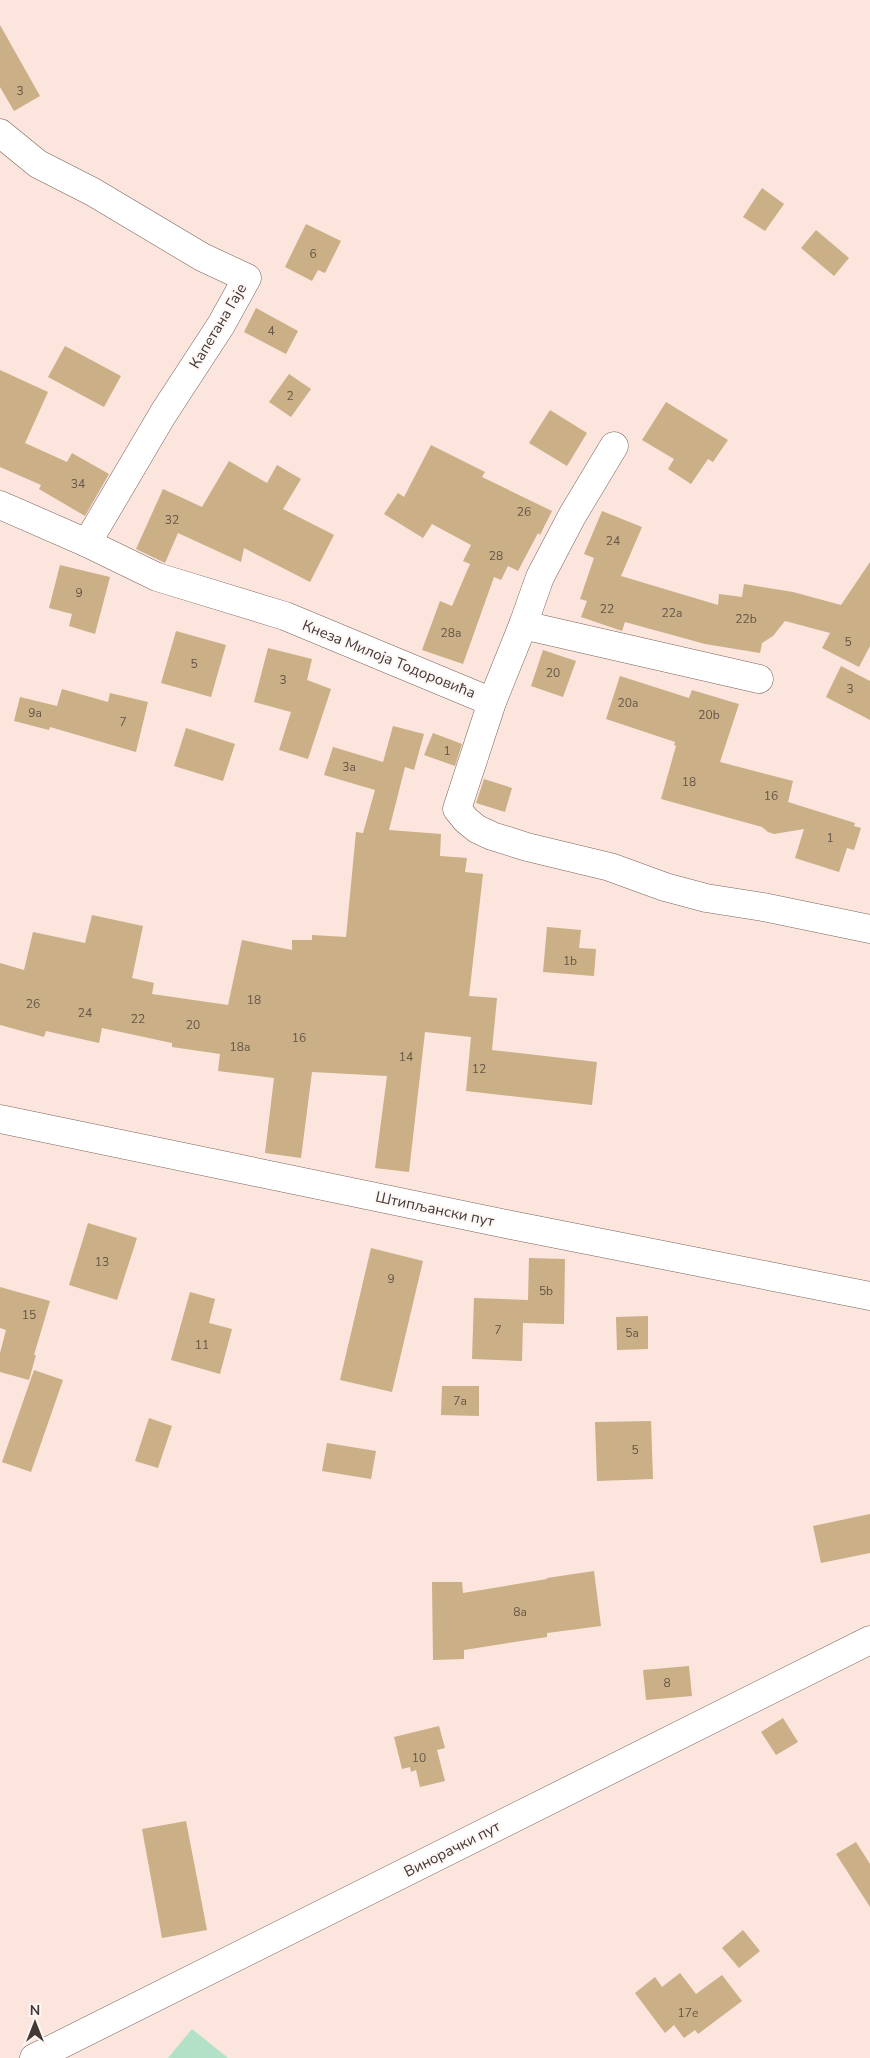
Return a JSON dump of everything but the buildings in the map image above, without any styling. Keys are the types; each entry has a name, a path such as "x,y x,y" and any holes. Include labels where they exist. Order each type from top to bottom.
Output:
{"street":[{"name":"Капетана Гаје","path":"0,133 38,164 93,192 202,257 247,278 221,325 163,414 87,543"},
{"path":"492,702 523,626 540,576 554,548 614,446"},
{"name":"Кнеза Милоја Тодоровића","path":"0,505 87,543 158,578 285,616 492,702 457,809 466,820 492,836 527,847 610,867 665,887 706,898 763,906 870,929"},
{"path":"523,626 759,679"},
{"name":"Штипљански пут","path":"0,1119 511,1225 870,1296"},
{"name":"Винорачки пут","path":"34,2058 870,1640"}],"green space":[{"path":"192,2029 228,2058 168,2058"}]}
